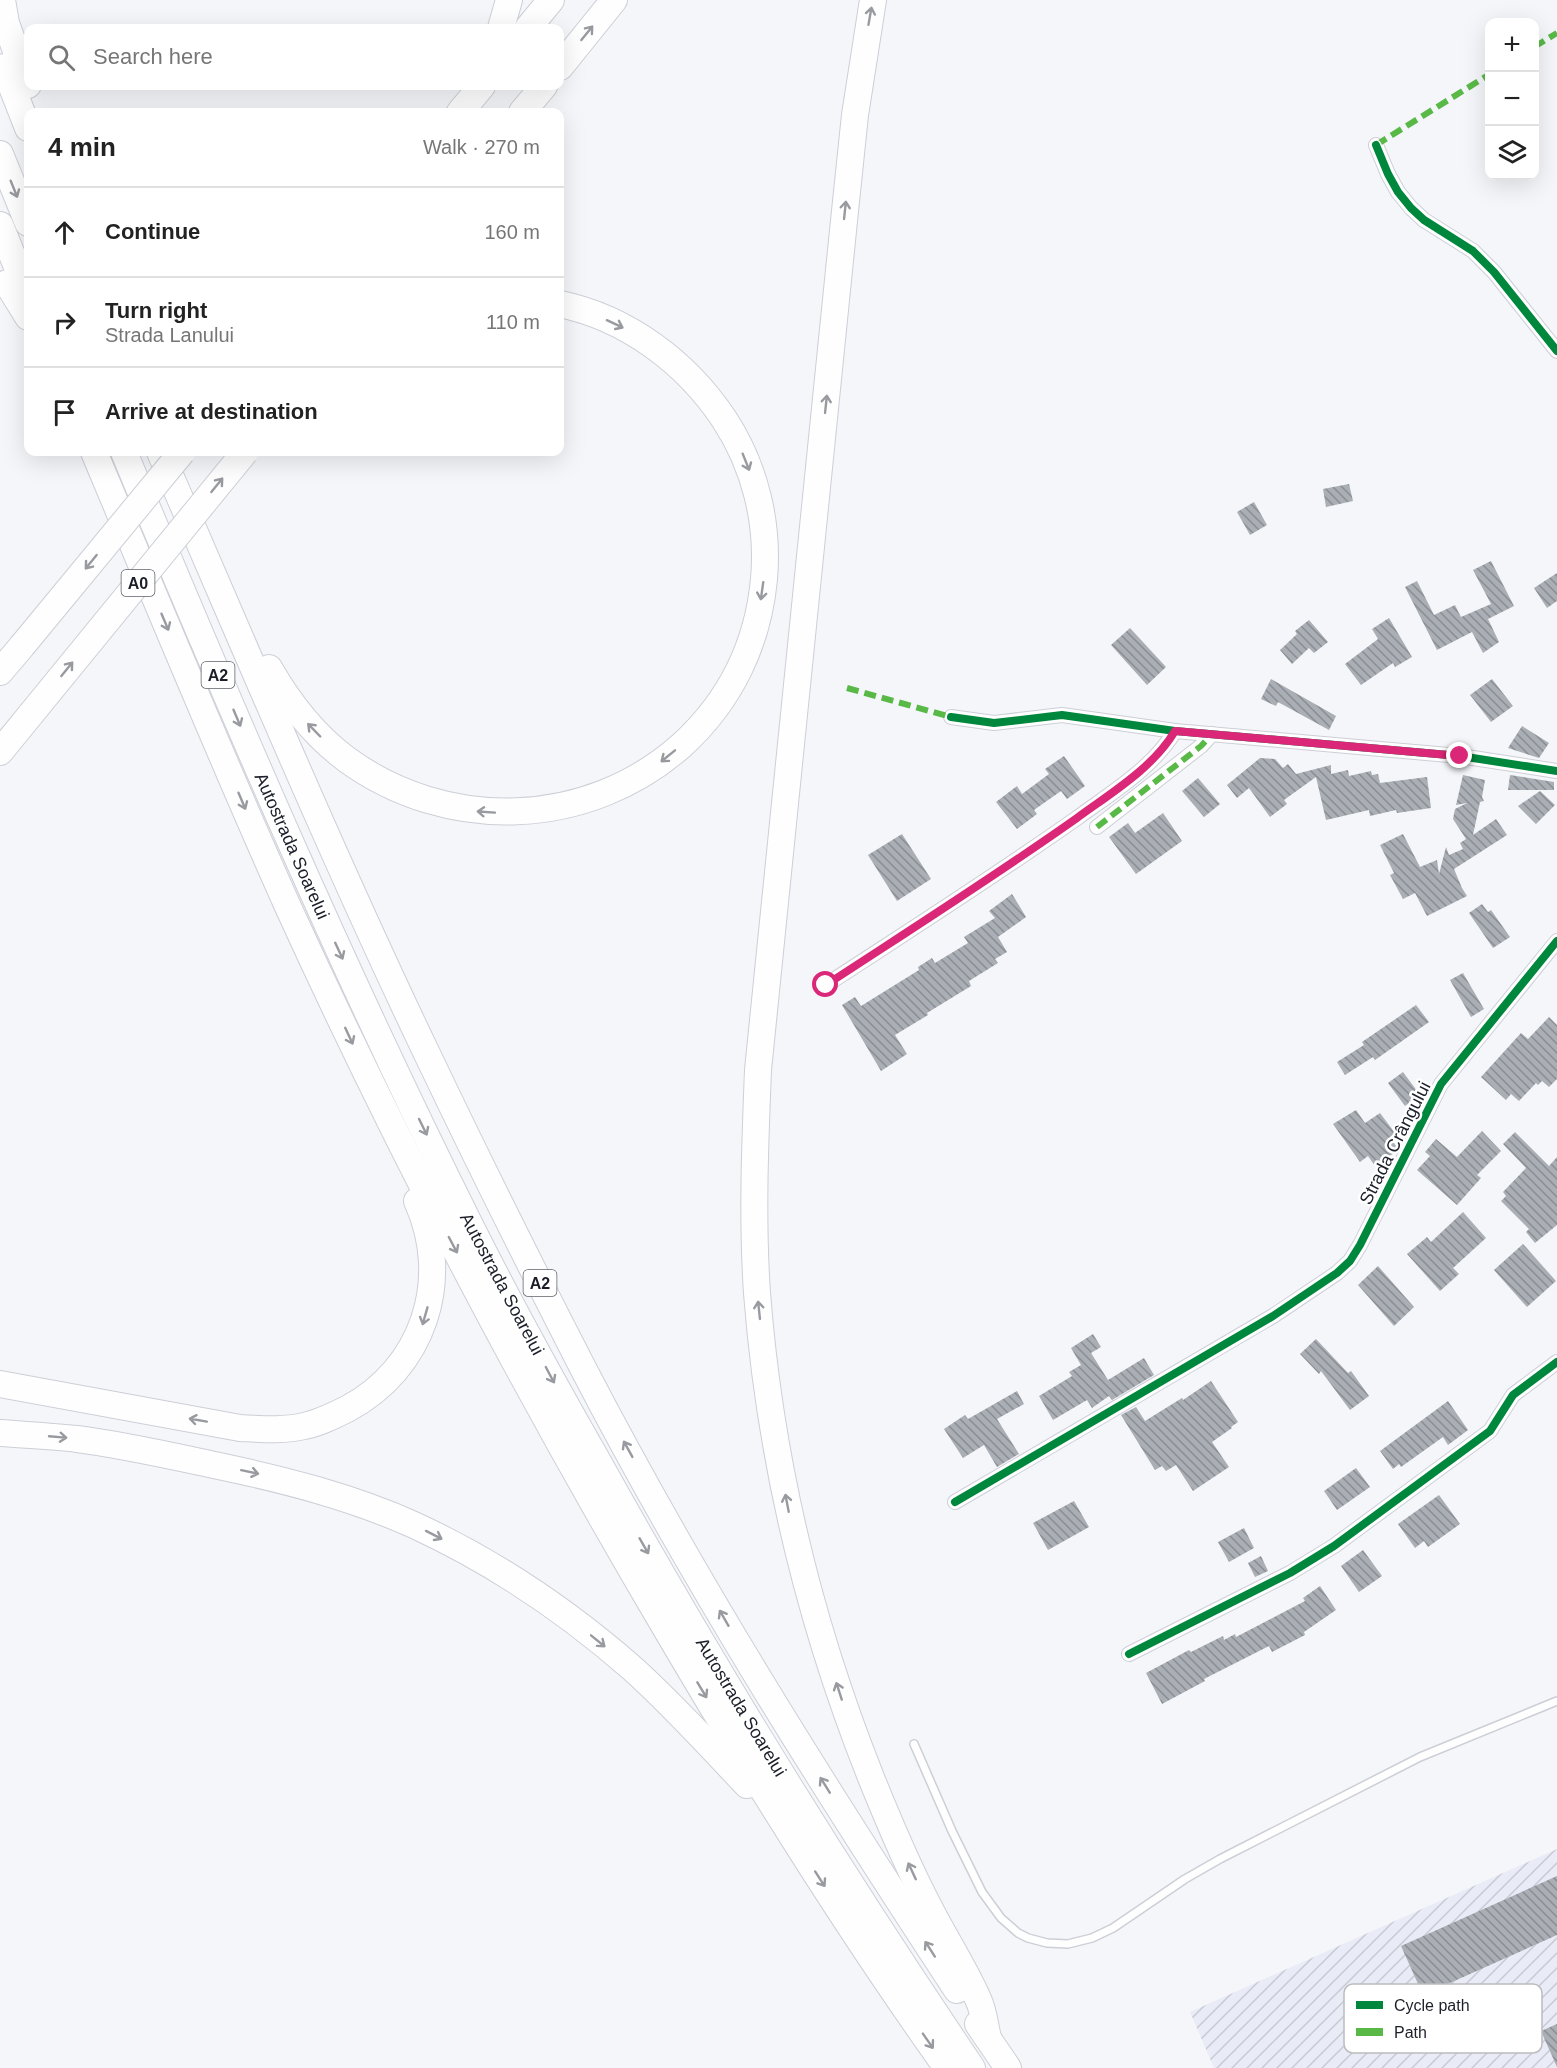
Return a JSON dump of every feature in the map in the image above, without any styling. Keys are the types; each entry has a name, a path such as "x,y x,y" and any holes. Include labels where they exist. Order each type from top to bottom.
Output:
{"highway":[{"path":"2,0 6,23 24,72"},
{"path":"502,24 509,0"},
{"path":"531,24 551,0"},
{"path":"564,62 614,0"},
{"path":"873,0 855,115 758,1071 755,1143 757,1292 765,1367 789,1515 806,1583 849,1721 873,1782 922,1893 980,2001 988,2038"},
{"path":"0,57 24,118"},
{"path":"31,90 38,108"},
{"path":"462,108 473,90"},
{"path":"463,108 479,90"},
{"path":"525,108 541,90"},
{"path":"0,154 24,213"},
{"path":"0,225 24,284"},
{"path":"0,269 24,312"},
{"path":"219,586 247,621 269,668 287,698 314,730 345,759 393,788 435,803 485,812 537,811 588,799 627,783 668,757 712,713 738,674 755,629 763,591 764,533 756,491 745,459 729,426 707,395 679,366 647,341 607,320 564,305"},
{"path":"96,456 242,803 291,913 370,1080 449,1238 615,1543 707,1699 788,1830 947,2068"},
{"name":"Autostrada Soarelui","path":"125,456 315,898 471,1226 557,1389 734,1697 890,1947 972,2068"},
{"name":"Autostrada Soarelui","path":"162,456 357,903 428,1057 586,1374 678,1540 765,1688 862,1847 1008,2068"},
{"path":"0,672 179,456"},
{"name":"A0","path":"0,752 241,456"},
{"path":"0,1384 240,1428 272,1429 304,1426 329,1418 374,1393 397,1370 421,1329 429,1301 432,1273 430,1244 422,1212 387,1132 370,1080"},
{"path":"0,1432 76,1439 274,1477 360,1503 459,1548 522,1585 578,1625 633,1670 702,1737 788,1830"}],"street":[{"path":"1376,145 1388,174 1398,192 1411,208 1424,220 1473,251 1494,272 1557,351"},
{"path":"951,717 994,723 1062,716 1175,731 1460,756 1557,771"},
{"path":"826,985 982,884 1098,802 1150,762 1166,746 1175,731"},
{"path":"1097,826 1201,746 1212,734"},
{"name":"Strada Crângului","path":"955,1502 1273,1316 1323,1284 1350,1261 1441,1084 1557,941"},
{"path":"1129,1654 1290,1573 1334,1546 1490,1431 1513,1395 1557,1362"}],"lane":[{"path":"914,1744 982,1892 1001,1918 1018,1934 1028,1938 1047,1943 1068,1944 1092,1938 1113,1928 1185,1879 1220,1859 1420,1757 1557,1701"}],"shaded area":[{"path":"1557,1849 1557,2068 1214,2068 1190,2012"}],"building":[{"path":"1349,484 1353,501 1326,507 1323,489"},
{"path":"1254,502 1267,525 1250,535 1237,512"},
{"path":"1491,561 1514,606 1488,619 1499,642 1483,653 1472,632 1437,650 1405,587 1417,581 1434,615 1455,605 1461,617 1491,604 1473,570"},
{"path":"1557,573 1557,601 1547,608 1534,588"},
{"path":"1389,618 1412,657 1395,667 1393,663 1361,685 1345,664 1378,639 1372,629"},
{"path":"1309,620 1328,642 1314,653 1309,648 1292,664 1280,650 1297,634 1295,631"},
{"path":"1130,628 1166,667 1147,685 1111,645"},
{"path":"1271,679 1336,716 1329,730 1278,702 1276,706 1261,699"},
{"path":"1492,679 1513,706 1491,722 1470,695"},
{"path":"1522,726 1549,743 1539,758 1508,748"},
{"path":"1064,756 1085,786 1067,799 1061,791 1034,810 1037,814 1017,829 996,802 1017,786 1022,794 1049,774 1045,769"},
{"path":"1260,758 1275,759 1283,768 1288,764 1296,774 1331,765 1331,774 1348,770 1349,776 1371,771 1372,775 1378,774 1380,783 1427,777 1431,808 1397,813 1396,810 1370,816 1369,810 1326,820 1316,777 1284,800 1287,804 1270,817 1249,788 1237,798 1227,785"},
{"path":"1463,775 1485,780 1482,797 1484,801 1480,802 1473,835 1496,819 1507,835 1454,869 1467,896 1427,916 1415,893 1403,899 1390,875 1394,873 1380,845 1403,834 1420,867 1437,860 1439,874 1446,847 1449,855 1463,849 1460,843 1466,839 1453,819 1455,809 1467,803 1456,805"},
{"path":"1510,775 1554,782 1554,790 1508,790"},
{"path":"1198,778 1220,804 1204,817 1182,791"},
{"path":"1540,791 1555,805 1536,824 1518,806"},
{"path":"1163,813 1182,841 1136,874 1109,837 1128,823 1135,833"},
{"path":"902,834 931,879 897,901 868,855"},
{"path":"1012,894 1026,917 998,937 1007,952 995,959 998,963 969,981 971,986 895,1035 907,1054 881,1071 842,1005 855,997 861,1006 919,970 918,967 932,958 935,963 968,943 964,937 995,918 989,911"},
{"path":"1482,904 1488,912 1491,910 1510,937 1493,948 1469,913"},
{"path":"1463,973 1484,1009 1471,1017 1450,980"},
{"path":"1416,1005 1429,1022 1375,1060 1373,1057 1345,1075 1337,1062 1364,1045 1362,1042"},
{"path":"1549,1017 1557,1025 1557,1079 1549,1087 1542,1081 1538,1085 1536,1083 1519,1101 1511,1094 1506,1100 1481,1077 1521,1033 1528,1039"},
{"path":"1403,1072 1420,1095 1405,1106 1388,1083"},
{"path":"1356,1110 1365,1123 1380,1113 1395,1133 1390,1137 1397,1151 1375,1166 1368,1156 1360,1162 1333,1124"},
{"path":"1482,1131 1501,1151 1477,1175 1481,1178 1457,1205 1417,1170 1430,1156 1425,1152 1436,1139 1457,1157"},
{"path":"1515,1132 1549,1166 1557,1157 1557,1225 1535,1243 1526,1232 1529,1229 1501,1201 1506,1196 1503,1192 1526,1168 1503,1144"},
{"path":"1463,1212 1486,1238 1453,1268 1459,1274 1440,1291 1407,1254 1427,1237 1431,1242"},
{"path":"1523,1244 1556,1281 1527,1307 1494,1270"},
{"path":"1378,1266 1414,1307 1394,1326 1358,1285"},
{"path":"1093,1334 1101,1347 1091,1353 1108,1380 1144,1358 1154,1375 1112,1400 1109,1396 1092,1408 1087,1400 1053,1420 1039,1396 1072,1376 1069,1372 1081,1365 1071,1348"},
{"path":"1316,1339 1348,1373 1351,1371 1369,1396 1350,1410 1321,1371 1319,1374 1300,1354"},
{"path":"1211,1381 1238,1422 1212,1442 1229,1467 1193,1491 1176,1465 1166,1471 1162,1466 1155,1470 1121,1415 1136,1407 1145,1421"},
{"path":"1017,1391 1024,1404 997,1419 1019,1454 997,1467 984,1445 963,1458 944,1429 965,1415 968,1419"},
{"path":"1448,1401 1468,1430 1448,1445 1443,1437 1401,1467 1399,1464 1393,1469 1380,1451"},
{"path":"1356,1468 1370,1487 1337,1510 1324,1491"},
{"path":"1439,1495 1460,1524 1428,1547 1424,1541 1415,1548 1398,1524"},
{"path":"1074,1501 1089,1527 1048,1550 1033,1523"},
{"path":"1244,1528 1254,1548 1229,1562 1218,1542"},
{"path":"1363,1550 1382,1576 1359,1592 1341,1566"},
{"path":"1261,1556 1268,1571 1255,1577 1248,1563"},
{"path":"1320,1586 1336,1610 1304,1632 1305,1635 1272,1652 1269,1646 1204,1679 1205,1681 1162,1704 1146,1673 1189,1650 1191,1652 1223,1636 1224,1640 1235,1634 1236,1637 1305,1601 1303,1598"},
{"path":"1557,1876 1557,1935 1448,1984 1418,1984 1401,1946"},
{"path":"1557,2024 1557,2067 1542,2033 1542,2031"}],"marked path":[{"path":"1539,44 1557,33"},
{"path":"1376,145 1485,77"},
{"path":"847,688 951,717"},
{"path":"826,985 1015,861 1117,789 1155,757 1175,731"},
{"path":"1097,827 1201,746 1212,734"}],"cycle path":[{"path":"1376,145 1388,174 1398,192 1411,208 1424,220 1473,251 1494,272 1557,351"},
{"path":"951,717 994,723 1062,715 1175,731 1460,756 1557,771"},
{"path":"955,1502 1273,1316 1337,1273 1350,1261 1441,1084 1557,941"},
{"path":"1129,1654 1290,1573 1334,1546 1490,1431 1513,1395 1557,1362"}],"route":[{"path":"826,985 982,884 1098,802 1150,762 1166,746 1175,731 1460,756"}]}
